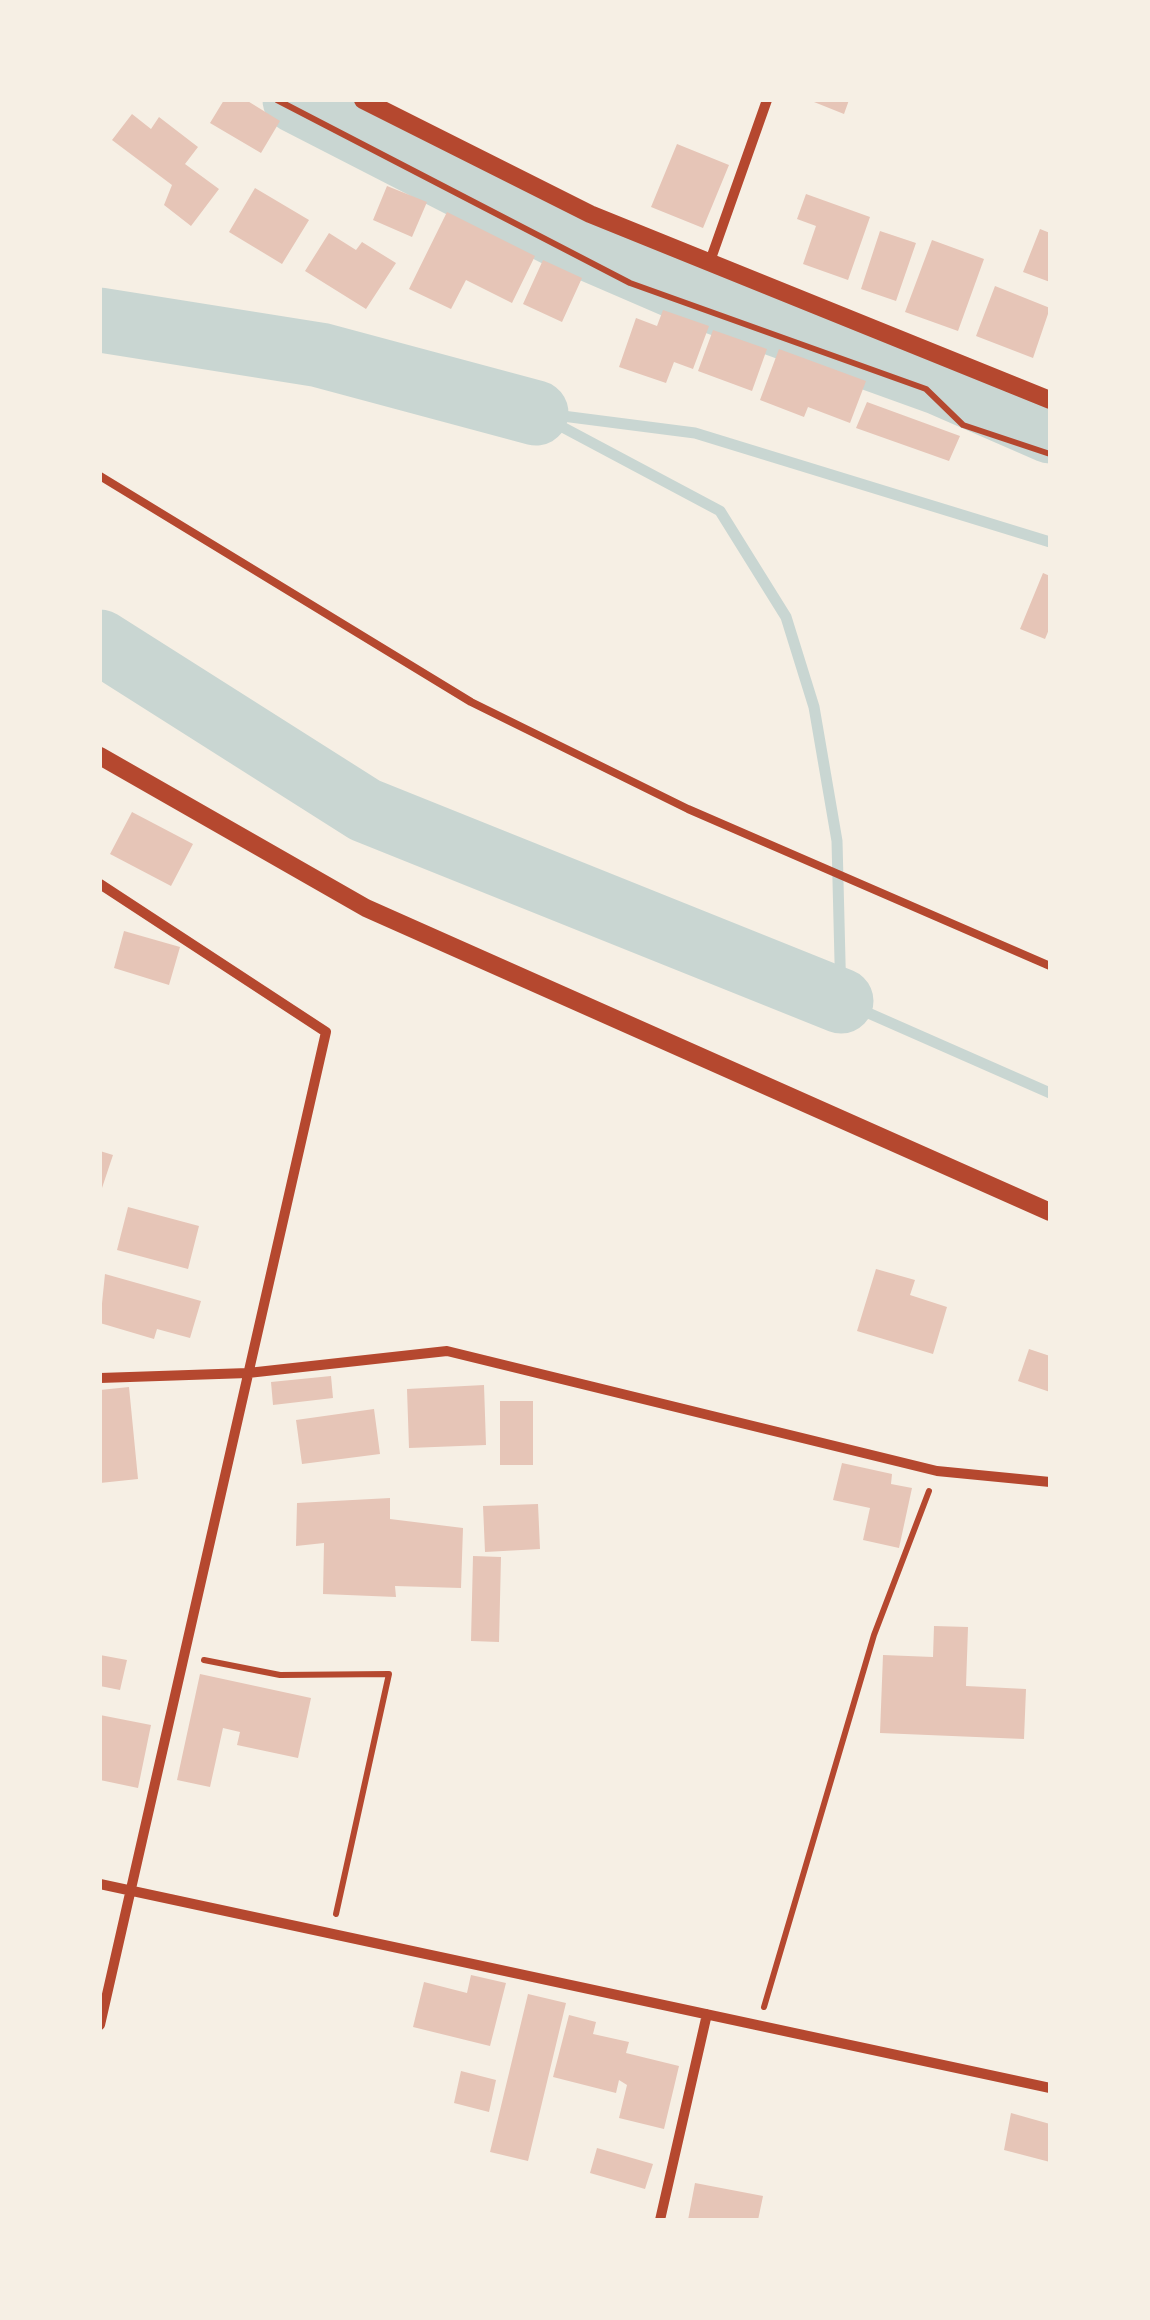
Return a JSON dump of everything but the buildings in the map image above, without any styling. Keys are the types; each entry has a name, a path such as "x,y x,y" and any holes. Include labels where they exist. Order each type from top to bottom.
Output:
{"street":[{"path":"363,100 590,214 1050,400"},
{"path":"709,265 767,100"},
{"path":"100,756 366,908 1050,1212"},
{"path":"100,884 326,1032 100,2025"},
{"path":"100,1378 248,1374 447,1351 937,1471 1050,1482"},
{"path":"100,1884 1050,2088"},
{"path":"660,2220 707,2014"}],"lane":[{"path":"100,476 471,702 688,809 1050,966"}],"path":[{"path":"277,100 630,283 926,389 964,426 1050,454"},
{"path":"760,2024 874,1635 937,1471"},
{"path":"183,1656 280,1675 389,1674 332,1933"}],"waterway":[{"path":"295,100 564,238 696,295 940,383 1050,431"},
{"path":"100,320 320,355 536,413"},
{"path":"536,413 720,511 786,617 814,707 837,841 841,1001 1050,1093"},
{"path":"547,414 695,433 1050,542"},
{"path":"100,642 365,810 841,1001"}]}
